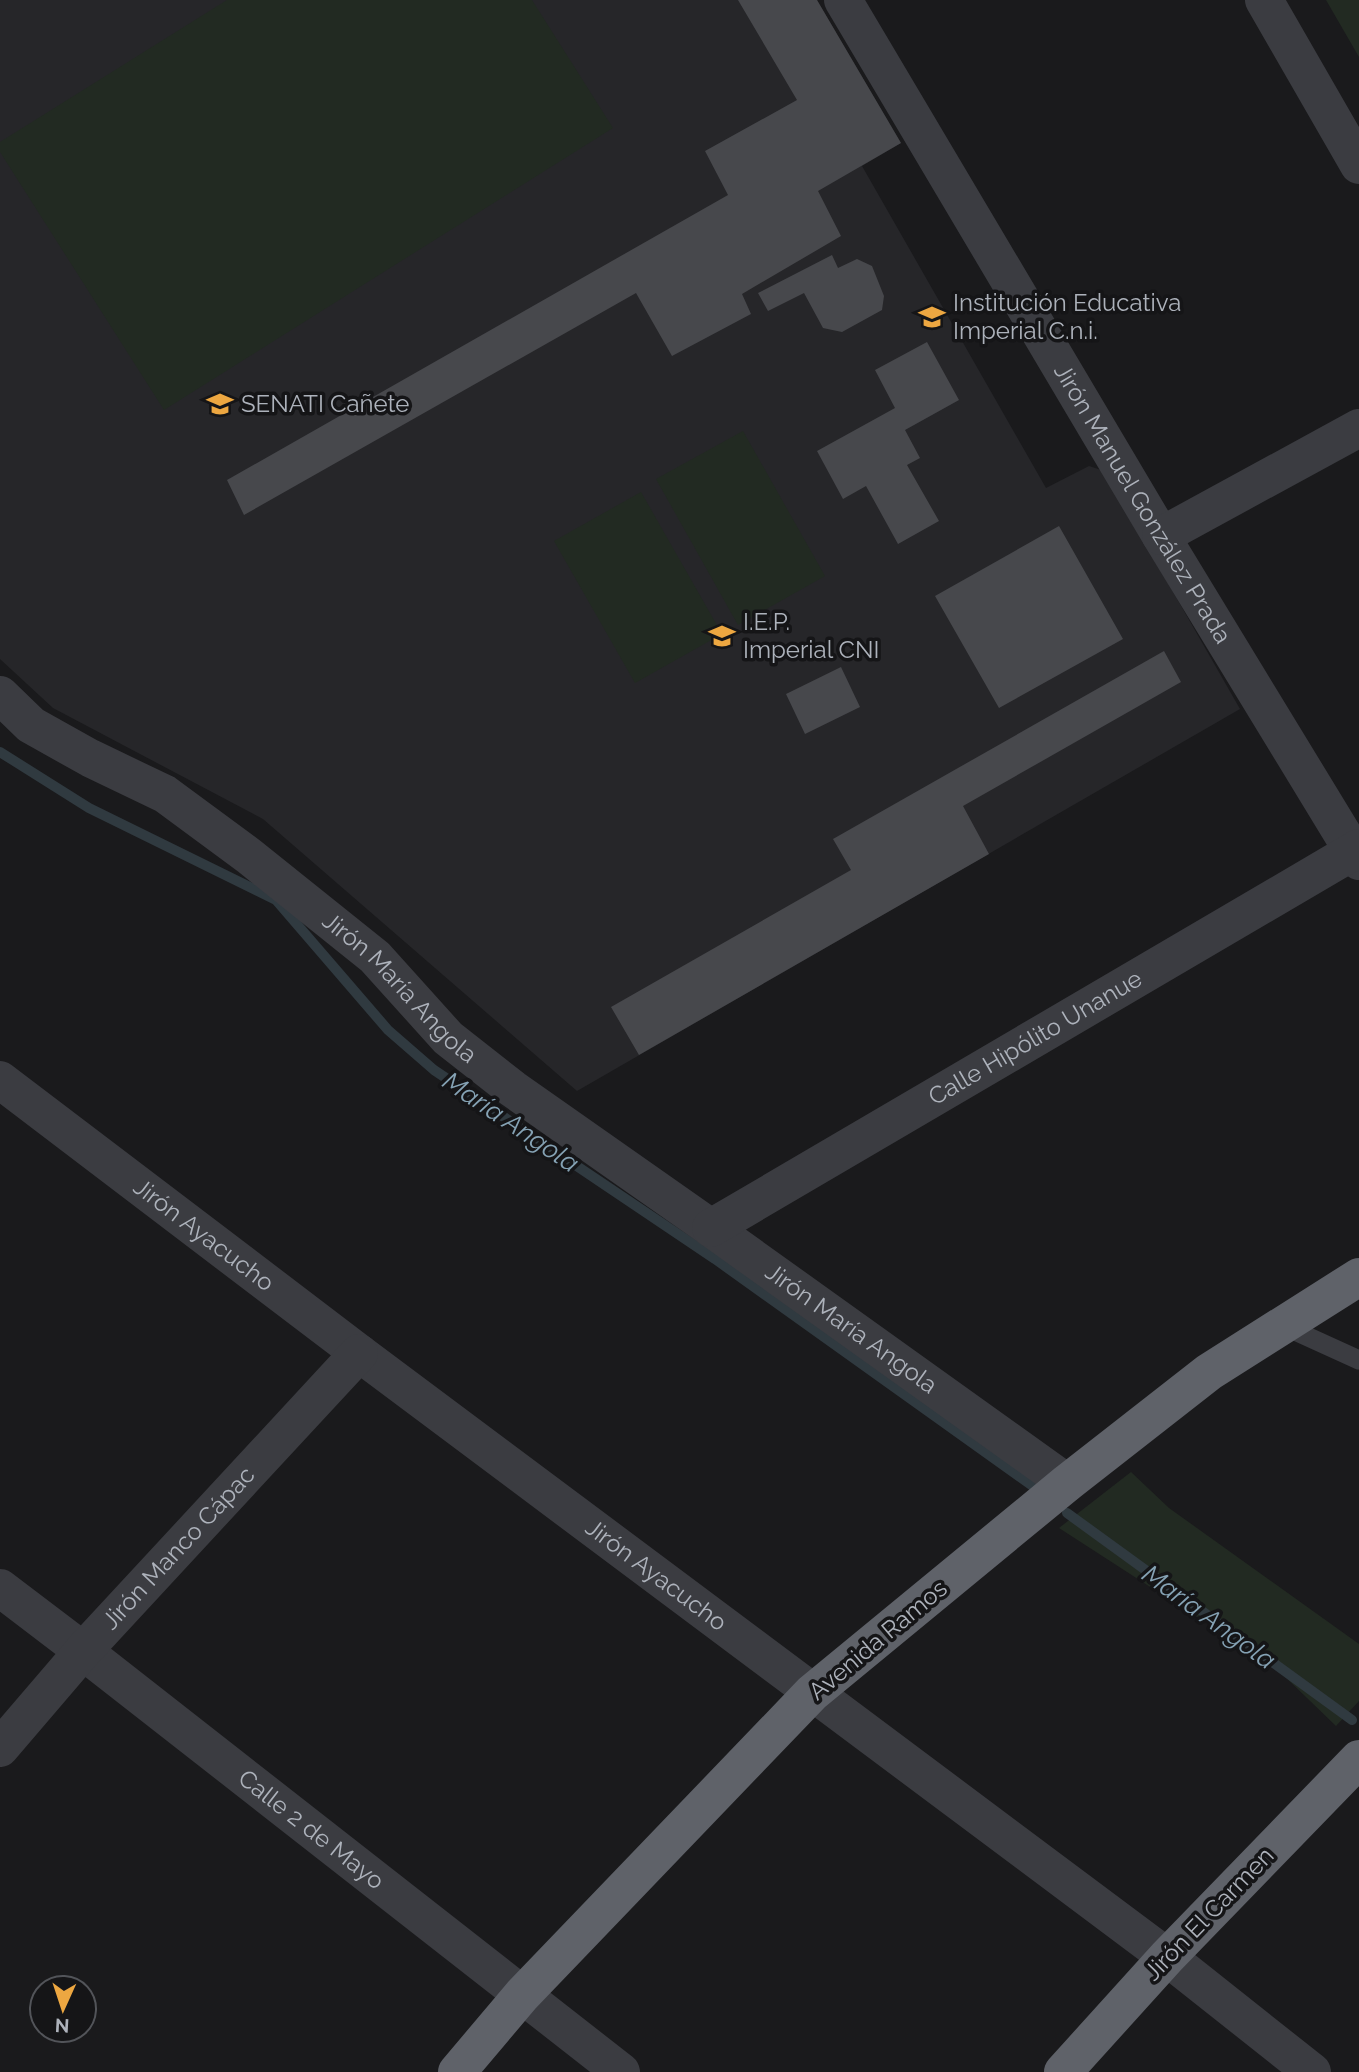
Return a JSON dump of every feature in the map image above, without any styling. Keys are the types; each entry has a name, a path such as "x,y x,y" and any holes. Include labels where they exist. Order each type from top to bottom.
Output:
{"highway":[{"name":"Avenida Ramos","path":"457,2072 522,1995 812,1693 1067,1483 1209,1372 1359,1277"},
{"name":"Jirón El Carmen","path":"1063,2072 1167,1957 1359,1759"}],"street":[{"name":"Jirón Manuel González Prada","path":"844,0 1161,536 1357,853"},
{"path":"1264,0 1359,165"},
{"path":"1161,536 1359,428"},
{"name":"Jirón María Angola","path":"0,695 31,725 90,758 165,794 249,856 375,957 448,1038 513,1089 1067,1483"},
{"name":"Calle Hipólito Unanue","path":"711,1228 1357,853"},
{"name":"Jirón Ayacucho","path":"0,1080 359,1353 1167,1957 1312,2072"},
{"name":"Jirón Manco Cápac","path":"0,1748 83,1651 359,1353"},
{"name":"Calle 2 de Mayo","path":"0,1588 621,2072"}],"lane":[{"path":"1282,1325 1359,1360"}],"shaded area":[{"path":"0,0 817,0 901,143 862,166 1046,488 1089,466 1104,471 1240,709 577,1091 263,819 53,708 0,659"},
{"path":"227,0 532,0 613,128 164,410 0,152 0,142"},
{"path":"1326,0 1359,0 1359,57"},
{"path":"743,431 825,576 738,625 656,479"},
{"path":"641,492 722,634 635,683 554,541"},
{"path":"1131,1472 1169,1508 1359,1644 1359,1701 1336,1726 1277,1669 1059,1528"}],"building":[{"path":"738,0 817,0 901,143 818,191 841,236 742,294 751,314 672,356 636,293 244,515 227,480 728,195 705,151 797,100"},
{"path":"832,255 838,268 857,259 872,266 884,296 882,310 842,332 823,328 804,293 768,311 758,293"},
{"path":"927,342 959,400 905,430 920,458 907,465 939,521 898,544 866,486 843,499 817,451 895,408 875,370"},
{"path":"1059,526 1123,639 999,708 935,596"},
{"path":"1164,651 1181,682 963,806 989,854 639,1055 611,1007 851,870 833,839"},
{"path":"841,667 860,707 805,734 786,694"}],"waterway":[{"name":"María Angola","path":"0,752 89,808 276,900 388,1030 434,1070 715,1259 1034,1487"},
{"name":"María Angola","path":"1067,1513 1352,1720"}],"place":[{"name":"Institución Educativa Imperial C.n.i.","path":"932,317"},
{"name":"SENATI Cañete","path":"220,404"},
{"name":"I.E.P. Imperial CNI","path":"722,636"}]}
